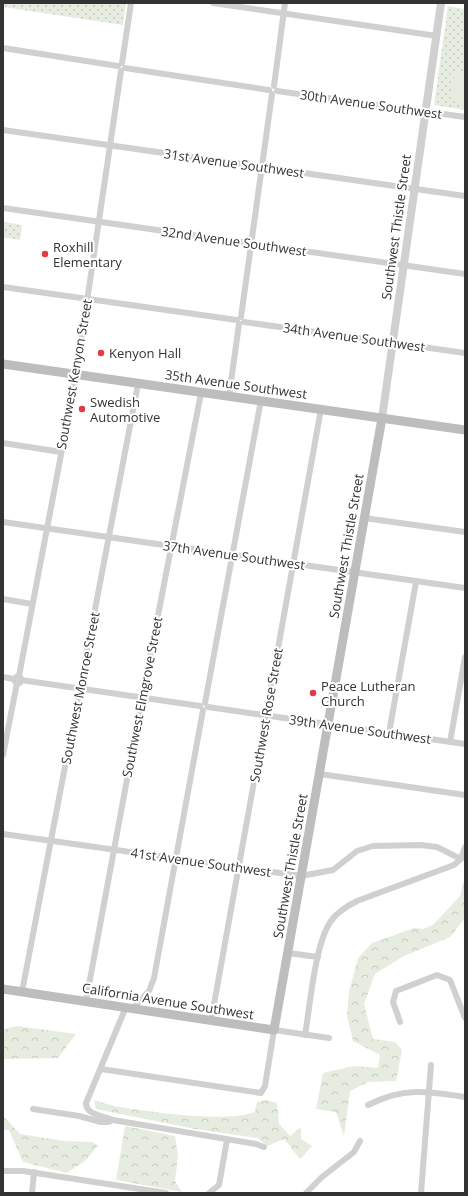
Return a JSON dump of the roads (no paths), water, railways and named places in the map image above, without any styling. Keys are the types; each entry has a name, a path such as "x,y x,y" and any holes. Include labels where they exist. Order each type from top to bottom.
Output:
{"main road":[{"name":"35th Avenue Southwest","path":"3,364 76,376 261,400 465,430"},
{"name":"Southwest Thistle Street","path":"274,1030 382,418"},
{"name":"California Avenue Southwest","path":"3,989 274,1030"}],"street":[{"name":"Southwest Kenyon Street","path":"3,755 76,376 131,3"},
{"path":"213,3 437,36"},
{"path":"229,396 285,3"},
{"name":"Southwest Thistle Street","path":"382,418 442,3"},
{"name":"30th Avenue Southwest","path":"3,48 273,90 465,117"},
{"name":"31st Avenue Southwest","path":"3,130 465,196"},
{"name":"32nd Avenue Southwest","path":"3,208 465,274"},
{"name":"34th Avenue Southwest","path":"3,287 465,353"},
{"name":"Southwest Monroe Street","path":"22,992 138,384"},
{"name":"Southwest Elmgrove Street","path":"86,1001 142,698 201,393"},
{"path":"261,400 231,554 154,978 149,991 129,1008 88,1098 86,1107 90,1112 113,1120 256,1144 264,1147"},
{"name":"Southwest Rose Street","path":"211,1021 321,409"},
{"path":"3,443 61,452"},
{"path":"364,518 465,532"},
{"name":"37th Avenue Southwest","path":"3,522 465,588"},
{"path":"389,733 416,582"},
{"path":"3,599 32,604"},
{"path":"450,742 465,657"},
{"name":"39th Avenue Southwest","path":"3,677 465,744"},
{"path":"320,774 465,795"},
{"name":"41st Avenue Southwest","path":"3,834 301,876 333,870 357,851 373,846 437,847 461,858"},
{"path":"305,1035 321,942 332,920 347,906 357,901 449,867 461,858 465,847"},
{"path":"288,953 318,957"},
{"path":"400,1022 393,1002 396,991 437,975 450,980 465,1018"},
{"name":"Southwest Thistle Street","path":"101,1069 258,1093 263,1092 274,1030"},
{"name":"California Avenue Southwest","path":"274,1030 330,1038"},
{"path":"420,1193 431,1065"},
{"path":"368,1104 396,1094 422,1091 465,1097"},
{"path":"33,1109 79,1116 101,1122 113,1120"},
{"path":"209,1193 219,1185 227,1140"},
{"path":"306,1193 322,1177 354,1152 360,1141"},
{"path":"3,1171 13,1172 19,1170 34,1172 166,1193"},
{"path":"32,1193 34,1172"}],"place":[{"name":"Roxhill Elementary","path":"45,254"},
{"name":"Kenyon Hall","path":"101,353"},
{"name":"Swedish Automotive","path":"82,409"},
{"name":"Peace Lutheran Church","path":"313,693"}]}
